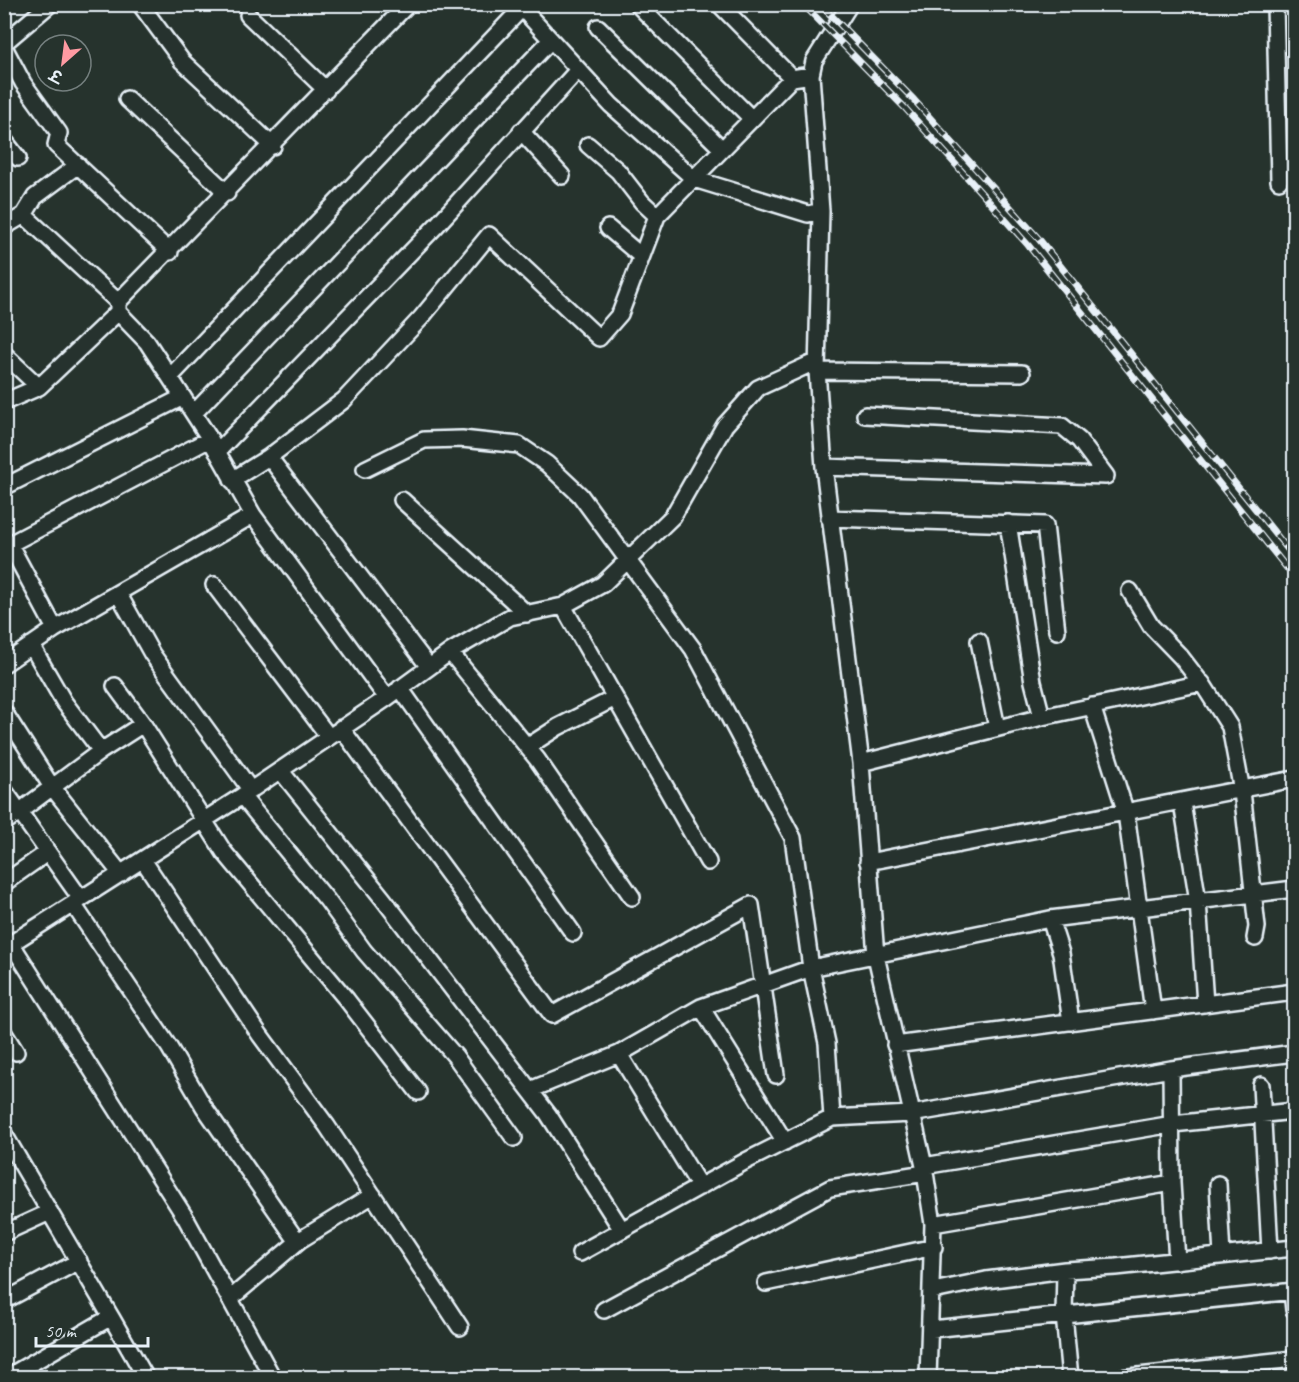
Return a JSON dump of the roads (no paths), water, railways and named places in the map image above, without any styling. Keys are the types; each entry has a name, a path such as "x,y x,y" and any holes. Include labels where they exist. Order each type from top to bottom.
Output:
{"street":[{"path":"50,4 4,45 23,83 59,134 56,144 170,252"},
{"path":"140,4 182,61 273,146"},
{"path":"4,402 39,387 408,4"},
{"path":"637,4 751,118"},
{"path":"719,4 792,78"},
{"path":"850,4 814,61 811,75 821,211 817,366 829,518 861,764 876,956 925,1170 933,1224 932,1329 928,1377"},
{"path":"1275,4 1279,181"},
{"path":"170,377 520,6 611,105 694,179 808,214 821,211"},
{"path":"248,15 326,90"},
{"path":"598,27 721,148"},
{"path":"194,413 551,40"},
{"path":"55,628 7,546 214,445 436,226 578,69"},
{"path":"232,480 269,457 344,399 421,318 489,235 599,338 620,314 657,216 721,148 792,78 811,75"},
{"path":"127,99 227,193"},
{"path":"521,131 562,176"},
{"path":"4,140 18,158"},
{"path":"588,145 618,171 642,202 657,216"},
{"path":"4,228 24,215 35,197 78,165"},
{"path":"24,215 118,307 147,342 214,445 253,515 393,693 573,933"},
{"path":"608,228 642,256"},
{"path":"4,354 39,387"},
{"path":"273,1377 185,1217 8,945 246,793 450,652 510,618 563,606 603,584 673,516 725,425 758,388 817,366 1022,373"},
{"path":"4,487 183,397"},
{"path":"824,467 1107,476 1079,440 1062,426 865,415"},
{"path":"365,469 424,440 462,439 519,445 547,464 580,495 693,649 793,838 811,968 827,1043 832,1118"},
{"path":"269,457 429,667"},
{"path":"402,500 527,614"},
{"path":"4,664 55,628 253,515"},
{"path":"829,518 1045,525 1057,631"},
{"path":"1008,523 1033,682 1042,717"},
{"path":"214,585 335,733 552,1015 751,905 760,984 776,1075"},
{"path":"1130,591 1151,626 1181,657 1230,728 1242,791 1257,927 1255,938"},
{"path":"117,593 152,654 246,793 364,951 455,1056 514,1138"},
{"path":"563,606 708,862"},
{"path":"979,641 997,728"},
{"path":"31,645 64,702 101,751"},
{"path":"450,652 527,747 632,897"},
{"path":"861,764 1042,717 1201,683"},
{"path":"115,686 143,724 224,852 354,1009 418,1092"},
{"path":"527,747 558,727 615,698"},
{"path":"1092,706 1126,813 1153,1011"},
{"path":"4,712 52,787 121,874"},
{"path":"4,823 101,751 143,724"},
{"path":"280,770 530,1090 622,1230"},
{"path":"868,862 1182,803 1294,779"},
{"path":"4,790 48,852 204,1107 293,1235 300,1240"},
{"path":"1182,803 1198,901 1205,1004"},
{"path":"4,883 48,852"},
{"path":"142,860 260,1035 327,1126 460,1327"},
{"path":"530,1090 619,1054 701,1007 760,984 811,968 1050,918 1294,889"},
{"path":"1050,918 1061,953 1071,1022"},
{"path":"896,1045 1294,992"},
{"path":"701,1007 785,1142"},
{"path":"4,1033 16,1052"},
{"path":"580,1253 832,1118 911,1114 1171,1069 1294,1053"},
{"path":"619,1054 700,1187"},
{"path":"1171,1069 1172,1183 1177,1261"},
{"path":"1261,1085 1270,1251"},
{"path":"604,1310 830,1188 1173,1124 1294,1112"},
{"path":"5,1136 146,1377"},
{"path":"933,1224 1172,1183"},
{"path":"1218,1184 1222,1256"},
{"path":"231,1298 300,1240 373,1195"},
{"path":"4,1233 50,1212"},
{"path":"766,1283 934,1247"},
{"path":"933,1291 986,1280 1065,1270 1294,1248"},
{"path":"4,1301 79,1261"},
{"path":"1065,1270 1064,1315 1070,1377"},
{"path":"932,1329 1293,1291 1294,1310"},
{"path":"6,1377 111,1317"},
{"path":"1120,1377 1294,1359"}],"railway":[{"path":"803,4 905,108 1028,245 1294,577"},
{"path":"820,4 914,100 1038,238 1294,557"}]}
